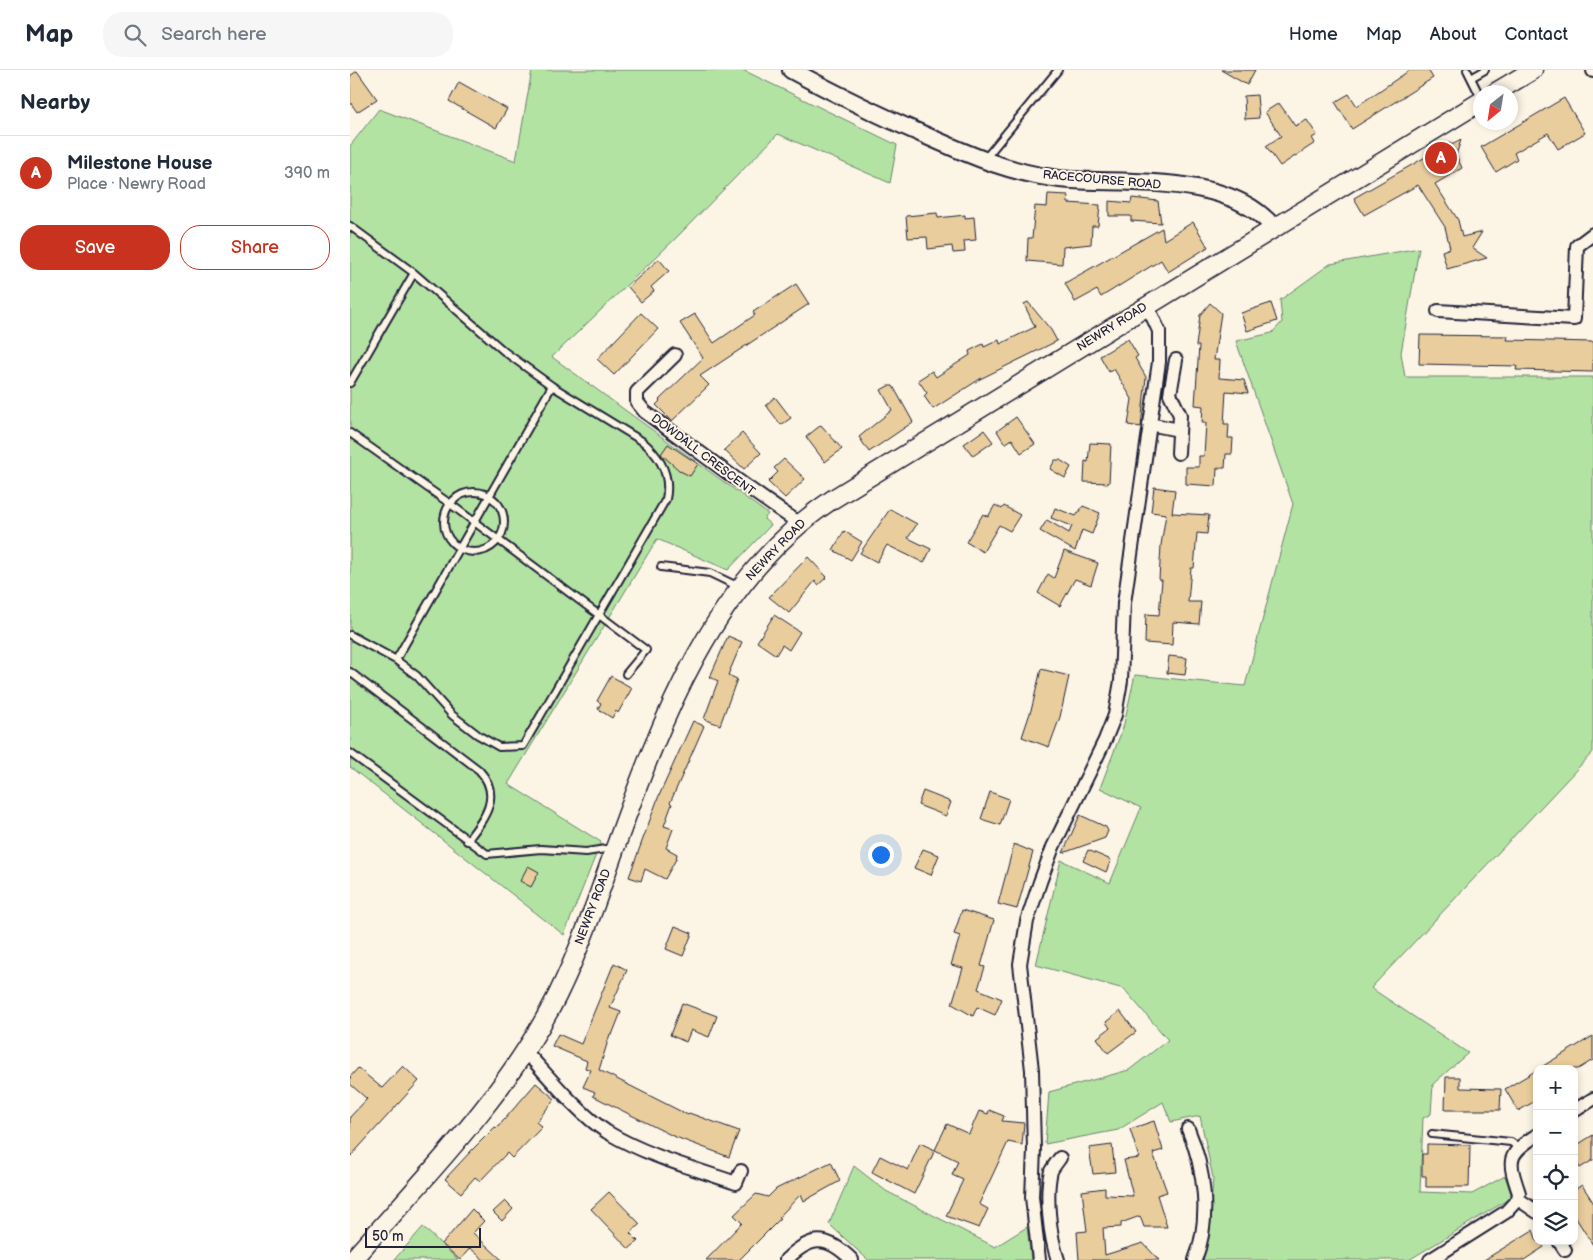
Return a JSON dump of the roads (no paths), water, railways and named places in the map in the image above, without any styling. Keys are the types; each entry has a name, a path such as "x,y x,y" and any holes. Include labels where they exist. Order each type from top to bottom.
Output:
{"main road":[{"path":"1508,85 1533,70"},
{"name":"NEWRY ROAD","path":"352,1260 438,1162 525,1051 561,987 586,929 615,847 668,711 692,659 758,564 799,523 833,498 1473,106"}],"street":[{"name":"RACECOURSE ROAD","path":"791,70 849,102 983,161 1009,170 1068,180 1177,185 1212,191 1238,200 1255,210 1266,218 1274,228"},
{"path":"1438,311 1574,319 1577,246 1593,234"},
{"path":"1039,1260 1032,1197 1034,1149 1032,1070 1020,964 1027,921 1053,847 1105,740 1115,715 1121,681 1124,603 1159,362 1159,331 1147,305"},
{"name":"DOWDALL CRESCENT","path":"674,356 637,392 637,402 644,412 725,470 757,496 799,523"},
{"path":"1176,360 1170,394 1180,415 1178,453"},
{"path":"1149,424 1179,430"},
{"path":"525,1051 552,1081 606,1131 637,1148 736,1183 741,1171"},
{"path":"1576,1110 1593,1099"},
{"path":"1188,1129 1196,1149 1203,1182 1203,1231 1195,1260"},
{"path":"1430,1260 1506,1212 1518,1199 1511,1171 1512,1160 1518,1147 1533,1138"},
{"path":"1058,1260 1052,1244 1049,1186 1052,1169 1060,1158"},
{"path":"1518,1199 1533,1209"},
{"path":"786,1260 810,1241 826,1241 852,1260"}],"lane":[{"path":"983,161 1058,70"},
{"path":"1467,70 1474,85"},
{"path":"1471,78 1486,70"},
{"path":"350,226 414,273 499,347 552,386 652,449 660,460 667,481 666,499 523,746 498,747 478,735 452,715 417,676 396,660 350,635"},
{"path":"350,383 414,273"},
{"path":"396,660 552,386"},
{"path":"350,433 449,503 646,650 626,674"},
{"path":"471,491 489,495 495,500 504,515 502,532 498,540 485,550 467,552 452,544 444,528 445,511 449,503 455,497 471,491"},
{"path":"661,567 710,573 741,588"},
{"path":"350,672 487,778 490,788 488,808 484,819 466,841"},
{"path":"350,753 466,841 487,854 541,850 586,852 615,847"},
{"path":"1432,1134 1511,1142 1518,1147"}],"place":[{"name":"Milestone House","path":"1441,158"}]}
